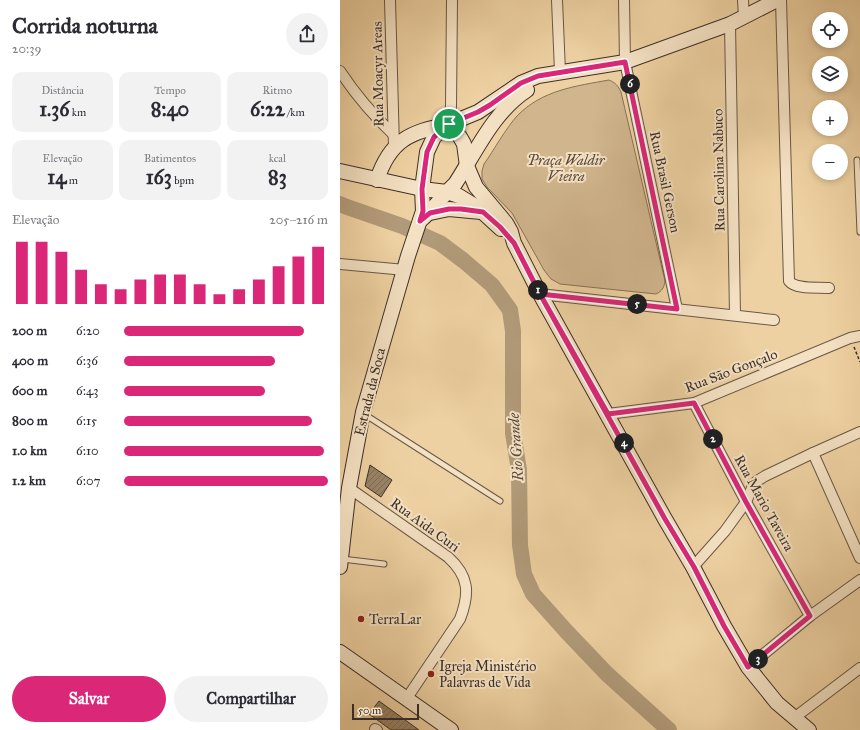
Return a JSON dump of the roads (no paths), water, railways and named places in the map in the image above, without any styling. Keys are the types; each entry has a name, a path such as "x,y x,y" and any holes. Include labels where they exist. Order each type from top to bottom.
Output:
{"street":[{"name":"Rua Moacyr Areas","path":"390,0 393,141"},
{"path":"452,0 451,106 449,124 464,144 467,166 476,187 506,223 511,232 514,243 540,294 665,519 694,567 724,626 748,667 777,703 809,730"},
{"path":"557,0 558,73"},
{"name":"Rua Brasil Gerson","path":"624,0 625,62 677,309"},
{"path":"743,0 744,17"},
{"path":"393,141 404,139 416,133 449,124 478,112 521,83 538,76 625,62 730,24 777,0"},
{"path":"781,0 789,281 791,284 797,286 829,288"},
{"name":"Rua Carolina Nabuco","path":"730,24 735,315"},
{"path":"340,71 393,141"},
{"name":"Estrada da Soca","path":"422,221 455,184 493,124 511,102 525,90 558,73"},
{"name":"Estrada da Soca","path":"340,563 343,514 363,412 408,256 422,221 422,189 427,152 439,131 449,124"},
{"path":"377,180 380,169 388,155 393,141"},
{"path":"340,171 422,189 447,192 464,199 483,212 514,243"},
{"path":"422,221 449,209 483,212"},
{"path":"340,264 405,270"},
{"path":"540,294 774,320"},
{"name":"Rua São Gonçalo","path":"608,414 694,403 855,337"},
{"name":"Rua Mario Taveira","path":"694,403 746,502 810,616"},
{"path":"694,567 725,531 746,502 757,481 764,476 860,432"},
{"path":"813,453 860,558"},
{"name":"Rua Aida Curi","path":"349,488 448,557 458,566 464,577 467,593 464,610 460,619 406,698"},
{"path":"748,667 810,616 860,580"},
{"path":"340,652 451,730"},
{"path":"794,718 860,668"}],"lane":[{"path":"857,160 860,232"},
{"path":"363,412 500,500"},
{"path":"340,563 384,564"}],"waterway":[{"name":"Rio Grande","path":"340,204 402,226 440,243 492,285 510,310 513,331 513,433 519,470 520,545 524,574 533,594 566,631 607,674 669,730"}],"place":[{"name":"TerraLar","path":"361,619"},
{"name":"Igreja Ministério Palavras de Vida","path":"431,674"}],"park label":[{"name":"Praça Waldir Vieira","path":"566,168"}]}
